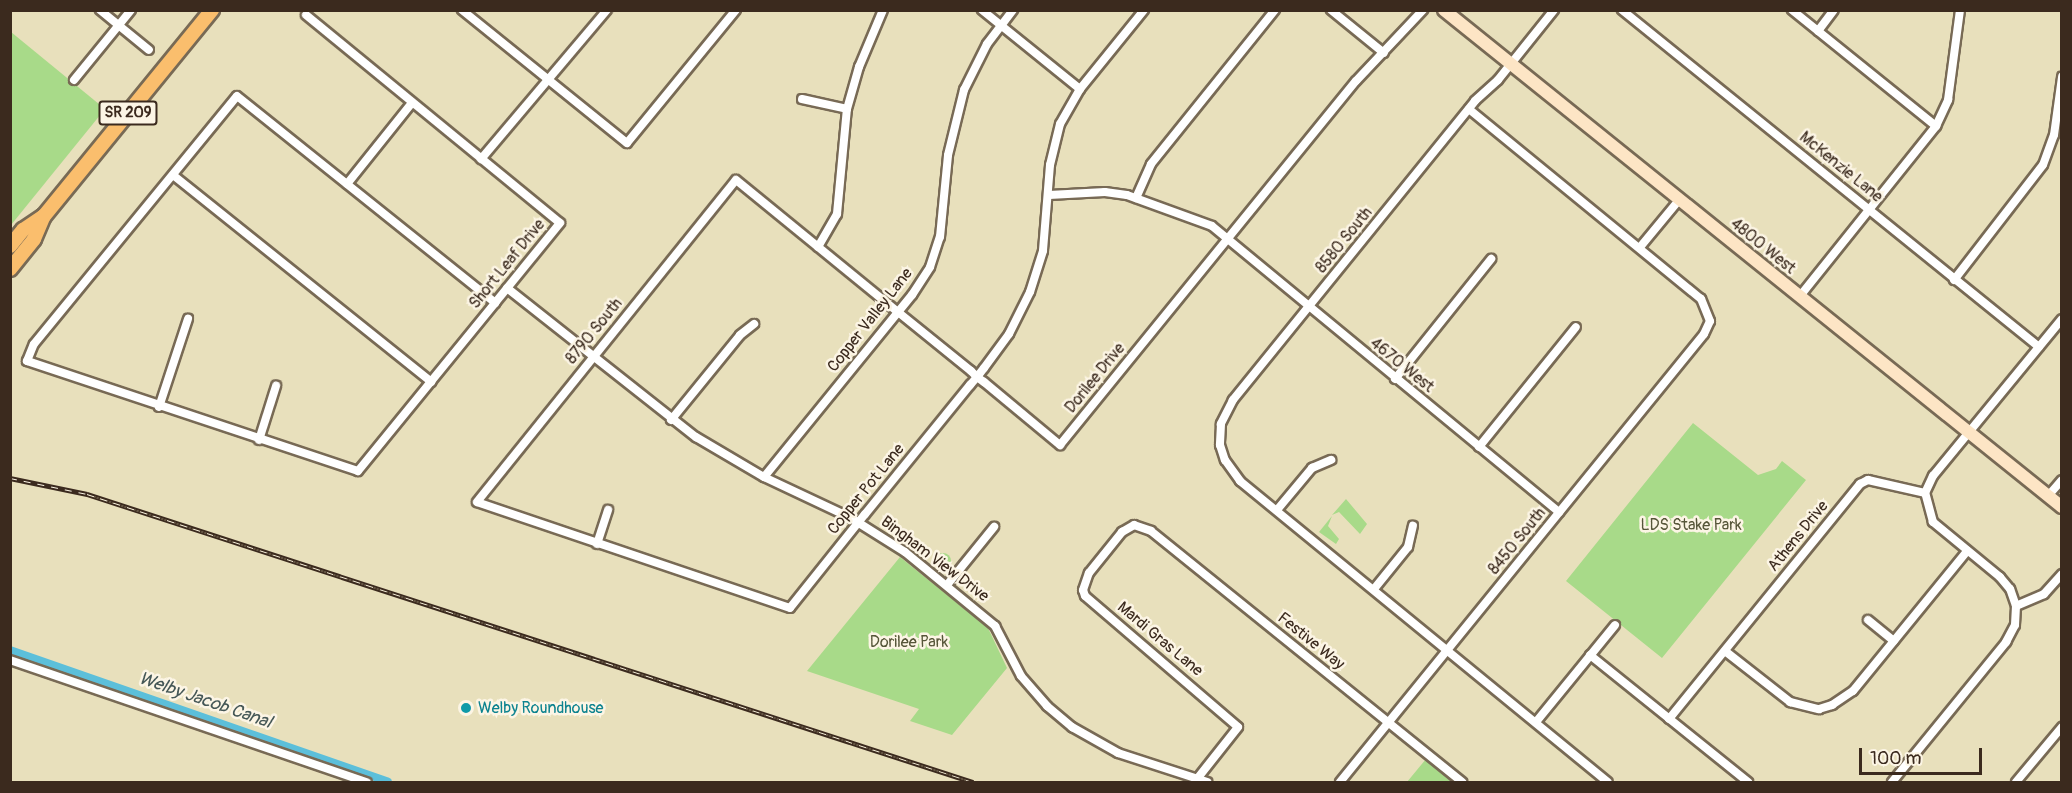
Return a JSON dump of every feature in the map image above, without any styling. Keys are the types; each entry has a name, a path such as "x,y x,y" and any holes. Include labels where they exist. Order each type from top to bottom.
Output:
{"main road":[{"name":"SR 209","path":"10,269 34,239 44,216 212,10"},
{"name":"SR 209","path":"10,246 23,230 44,216"}],"street":[{"path":"100,10 149,50"},
{"path":"74,80 131,10"},
{"path":"462,10 627,143 736,10"},
{"path":"481,159 550,81 607,10"},
{"path":"818,247 837,214 847,109 859,67 883,10"},
{"path":"982,10 1080,88"},
{"name":"Copper Valley Lane","path":"764,477 898,312 930,267 940,237 954,123 977,61 1013,10"},
{"name":"Copper Pot Lane","path":"477,502 790,608 977,377 1009,334 1030,292 1043,251 1055,138 1080,88 1144,10"},
{"path":"1136,198 1151,164 1275,10"},
{"path":"1330,10 1384,53"},
{"name":"Dorilee Drive","path":"736,180 1060,445 1356,81 1423,10"},
{"name":"4800 West","path":"1444,10 2061,507"},
{"name":"8580 South","path":"1277,510 1232,472 1220,445 1221,424 1233,400 1469,109 1511,64 1554,10"},
{"name":"McKenzie Lane","path":"1622,10 2039,347"},
{"path":"1792,10 1936,126"},
{"path":"1818,31 1834,10"},
{"path":"1800,296 1936,126 1948,100 1960,10"},
{"name":"Short Leaf Drive","path":"259,440 358,471 560,223 306,15"},
{"path":"1954,280 2043,165 2054,135 2061,77"},
{"path":"276,386 259,440 27,361 34,344 237,96 495,303"},
{"path":"802,99 847,109"},
{"path":"347,184 412,104"},
{"path":"1469,109 1641,246 1679,200"},
{"path":"173,175 430,382"},
{"name":"8790 South","path":"477,502 736,180"},
{"name":"4670 West","path":"1049,195 1105,192 1136,198 1195,218 1228,238 1311,304 1395,379 1559,512"},
{"name":"8450 South","path":"1340,783 1704,334 1710,315 1701,299 1641,246"},
{"path":"1395,379 1491,259"},
{"name":"Bingham View Drive","path":"507,288 671,420 764,477 859,522 947,585 995,626 1021,676 1047,706 1072,727 1118,753 1207,783"},
{"path":"159,407 188,319"},
{"path":"1892,783 2006,642 2015,625 2016,606 2004,581 1934,522 1925,494 1933,476 2061,319"},
{"path":"671,420 740,335 754,324"},
{"path":"1479,447 1576,327"},
{"path":"1331,460 1312,468 1277,510 1608,783"},
{"name":"Athens Drive","path":"1669,719 1860,484 1868,480 1925,494"},
{"path":"2048,496 2061,480"},
{"path":"597,544 608,510"},
{"name":"Festive Way","path":"1141,525 1462,783"},
{"name":"Mardi Gras Lane","path":"1141,525 1122,532 1085,578 1083,590 1085,596 1238,727 1197,779"},
{"path":"1374,589 1408,547 1413,526"},
{"path":"947,585 994,527"},
{"path":"1725,651 1784,698 1819,709 1853,691 1967,550"},
{"path":"2016,606 2044,594 2061,574"},
{"path":"1868,620 1894,641"},
{"path":"1536,722 1615,625"},
{"path":"1590,655 1748,783"},
{"path":"10,660 367,783"},
{"path":"2016,783 2061,727"}],"green space":[{"path":"11,32 105,109 11,225"},
{"name":"LDS Stake Park","path":"1693,423 1758,475 1776,469 1782,461 1806,480 1662,658 1566,581"},
{"path":"1346,499 1367,524 1360,534 1339,512 1332,515"},
{"path":"1332,516 1328,526 1339,539 1336,544 1319,532"},
{"path":"943,553 951,561 943,569 935,561"},
{"name":"Dorilee Park","path":"900,557 988,628 1007,668 952,735 910,721 919,709 807,671"},
{"path":"1426,759 1429,762 1455,782 1407,782"}],"waterway":[{"name":"Welby Jacob Canal","path":"10,650 388,782"}],"railway":[{"path":"10,478 87,494 973,782"}],"place":[{"name":"Welby Roundhouse","path":"466,708"}]}
